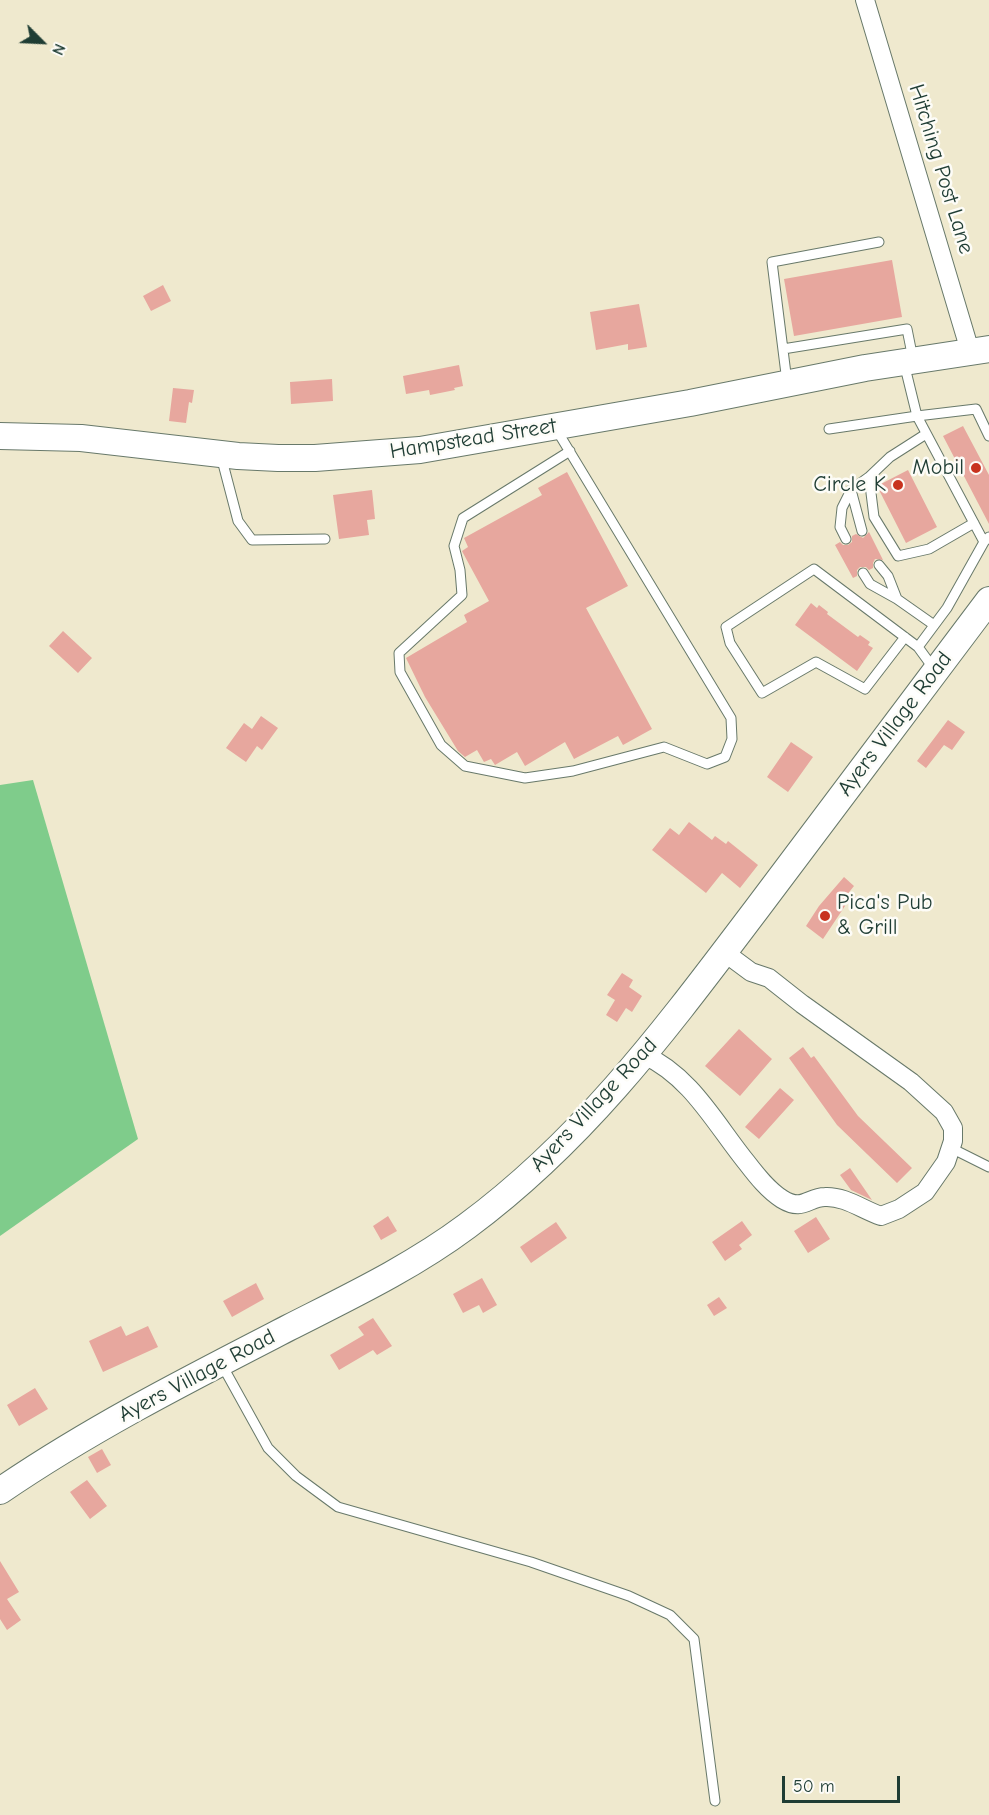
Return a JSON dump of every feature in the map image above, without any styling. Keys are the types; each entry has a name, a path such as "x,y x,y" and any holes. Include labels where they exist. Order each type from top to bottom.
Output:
{"main road":[{"name":"Hampstead Street","path":"0,436 92,439 221,454 306,458 365,455 420,450 555,427 941,355 980,350"},
{"name":"Ayers Village Road","path":"0,1491 83,1436 393,1275 465,1228 502,1199 571,1137 644,1055 989,600"}],"street":[{"name":"Hitching Post Lane","path":"865,0 980,350"},
{"path":"644,1055 662,1063 674,1073 761,1181 784,1200 796,1204 812,1202 822,1196 834,1197 881,1216 899,1209 926,1192 946,1162 953,1141 953,1128 944,1112 911,1082 802,1004 770,978 752,972 724,952"}],"lane":[{"path":"788,384 772,262 879,242"},
{"path":"783,350 907,329 908,361 917,416 974,523 986,540 946,608 918,647"},
{"path":"829,429 976,409 984,415 989,436"},
{"path":"555,427 731,718 732,739 725,757 707,764 664,747 573,771 525,778 465,766 441,745 400,672 399,653 462,595 454,546 463,518 570,452"},
{"path":"846,539 840,527 842,508 851,490 890,457 926,434"},
{"path":"221,454 238,521 252,540 324,539"},
{"path":"869,477 874,517 898,556 929,549 974,523"},
{"path":"851,490 862,531"},
{"path":"879,565 888,576 897,599"},
{"path":"905,637 865,689 816,662 762,693 730,643 726,627 814,569 905,637 918,647 935,671"},
{"path":"863,573 870,584 897,599 934,625"},
{"path":"951,1148 989,1167"},
{"path":"221,1363 268,1448 296,1476 338,1507 531,1562 629,1596 670,1615 694,1639 715,1801"}],"green space":[{"path":"33,780 138,1139 0,1236 0,785"}],"building":[{"path":"892,260 902,317 794,336 784,279"},
{"path":"163,285 171,301 151,311 143,296"},
{"path":"639,304 647,347 628,350 628,344 596,350 590,312"},
{"path":"459,365 463,386 430,395 429,390 406,394 403,376"},
{"path":"332,379 333,401 291,404 290,382"},
{"path":"173,388 194,390 192,403 189,402 186,423 169,421"},
{"path":"963,426 989,475 989,524 943,436"},
{"path":"908,470 937,527 906,543 877,486"},
{"path":"567,472 628,586 586,608 652,729 623,745 618,736 574,759 565,742 525,766 517,752 495,765 491,759 484,762 477,750 465,757 458,751 425,697 406,658 467,622 464,615 489,601 462,551 468,547 464,538 542,495 538,488"},
{"path":"372,490 375,519 367,520 369,535 339,539 333,495"},
{"path":"869,532 883,560 875,559 873,568 869,570 866,567 860,567 857,570 857,576 853,578 835,545 840,542 848,545 852,542 852,536 856,534 863,538"},
{"path":"811,603 817,608 819,605 828,612 827,614 858,637 860,635 870,642 868,645 873,648 857,671 795,625"},
{"path":"63,631 92,658 78,673 49,646"},
{"path":"261,716 278,728 262,750 257,746 246,762 226,748 244,723 252,729"},
{"path":"948,720 965,732 952,750 944,745 926,768 917,761"},
{"path":"791,742 813,757 788,792 767,777"},
{"path":"689,822 712,840 715,836 726,844 728,841 758,865 740,888 722,873 706,893 652,850 670,828 679,835"},
{"name":"Pica's Pub & Grill","path":"844,877 854,886 842,901 845,906 823,939 806,926 819,906"},
{"path":"622,973 633,980 629,987 642,996 632,1012 626,1008 617,1022 606,1015 615,1000 607,995"},
{"path":"739,1029 772,1059 740,1096 705,1066"},
{"path":"803,1047 811,1058 814,1056 858,1116 912,1168 897,1183 837,1125 789,1058"},
{"path":"780,1088 794,1100 759,1139 745,1127"},
{"path":"850,1168 872,1200 851,1190 840,1175"},
{"path":"388,1216 397,1231 381,1240 373,1226"},
{"path":"816,1217 830,1239 808,1253 794,1231"},
{"path":"742,1221 752,1235 739,1245 742,1249 725,1261 712,1242"},
{"path":"556,1222 567,1238 531,1263 520,1247"},
{"path":"482,1278 497,1305 483,1313 479,1305 463,1313 453,1294"},
{"path":"256,1283 264,1299 232,1317 223,1301"},
{"path":"719,1297 727,1308 714,1316 707,1305"},
{"path":"373,1318 392,1346 377,1355 373,1350 339,1370 330,1355 364,1335 358,1327"},
{"path":"121,1326 126,1336 148,1326 158,1347 103,1372 89,1341"},
{"path":"35,1388 48,1409 19,1426 7,1405"},
{"path":"102,1449 111,1465 97,1473 88,1457"},
{"path":"87,1480 107,1506 90,1519 70,1492"},
{"path":"0,1561 19,1592 7,1599 21,1620 7,1630 0,1619"}],"place":[{"name":"Mobil","path":"976,468"},
{"name":"Circle K","path":"898,485"},
{"name":"Pica's Pub & Grill","path":"825,916"}]}
